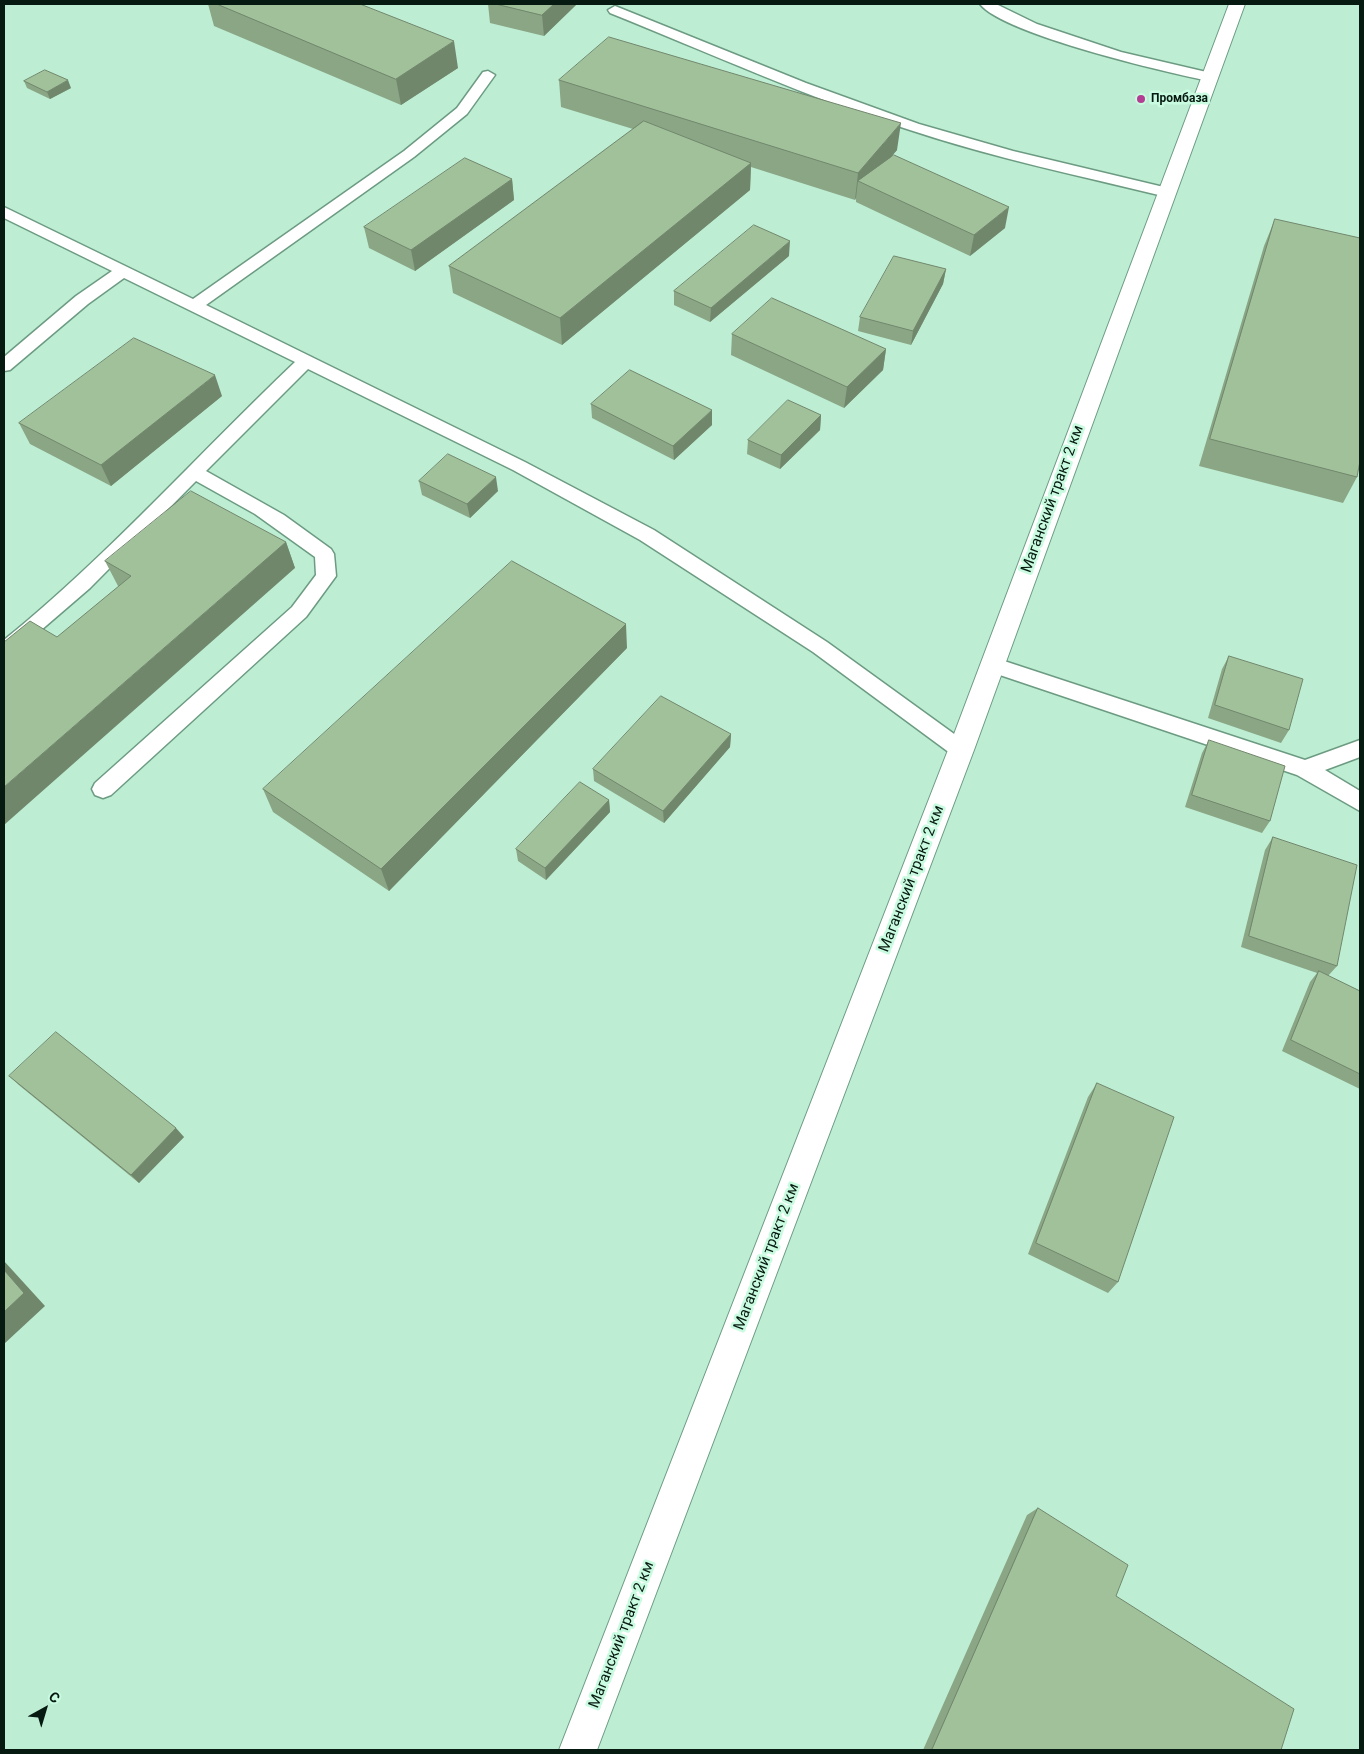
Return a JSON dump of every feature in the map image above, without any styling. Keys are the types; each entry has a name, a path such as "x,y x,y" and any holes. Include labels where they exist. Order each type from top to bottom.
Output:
{"main road":[{"name":"Маганский тракт 2 км","path":"578,1750 961,750 1237,4"}],"lane":[{"path":"987,4 1032,27 1093,48 1170,70 1210,77"},
{"path":"615,10 834,99 915,127 996,152 1167,192"},
{"path":"194,306 409,154 462,111 488,75"},
{"path":"4,212 519,466 647,535 820,646 961,750"},
{"path":"4,366 82,300 123,271"},
{"path":"4,651 36,627 125,545 193,472 267,397 306,361"},
{"path":"103,789 299,612 326,576 324,554 296,530 234,493 193,472"},
{"path":"992,665 1305,769 1360,802"},
{"path":"1305,769 1360,748"}],"building":[{"path":"217,4 360,4 454,41 396,79"},
{"path":"496,4 554,4 542,15"},
{"path":"609,37 901,123 858,173 559,80"},
{"path":"45,70 68,80 47,92 24,81"},
{"path":"644,121 751,163 560,318 449,266"},
{"path":"894,155 1009,207 974,235 858,181"},
{"path":"465,158 512,179 411,250 364,227"},
{"path":"1275,219 1360,238 1360,461 1357,477 1210,439"},
{"path":"754,225 790,241 711,308 674,291"},
{"path":"894,256 946,269 913,331 860,317"},
{"path":"772,298 886,349 847,387 732,334"},
{"path":"134,338 215,375 101,465 19,423"},
{"path":"630,370 712,410 673,446 591,404"},
{"path":"788,400 821,415 781,455 748,440"},
{"path":"448,454 496,477 467,504 419,481"},
{"path":"191,491 286,542 4,787 4,642 30,621 57,637 131,576 105,561"},
{"path":"512,561 626,624 381,869 263,789"},
{"path":"1229,656 1303,679 1289,730 1215,705"},
{"path":"661,696 731,734 663,811 593,769"},
{"path":"1209,740 1285,766 1270,821 1192,795"},
{"path":"580,782 609,800 545,868 516,849"},
{"path":"1273,837 1357,865 1337,966 1249,936"},
{"path":"1319,971 1360,991 1360,1074 1291,1040"},
{"path":"56,1032 176,1128 131,1175 9,1076"},
{"path":"1097,1083 1174,1117 1118,1282 1036,1243"},
{"path":"4,1270 24,1293 4,1312"},
{"path":"1038,1508 1128,1565 1116,1596 1294,1709 1281,1750 932,1750"}],"place":[{"name":"Промбаза","path":"1141,99"}]}
